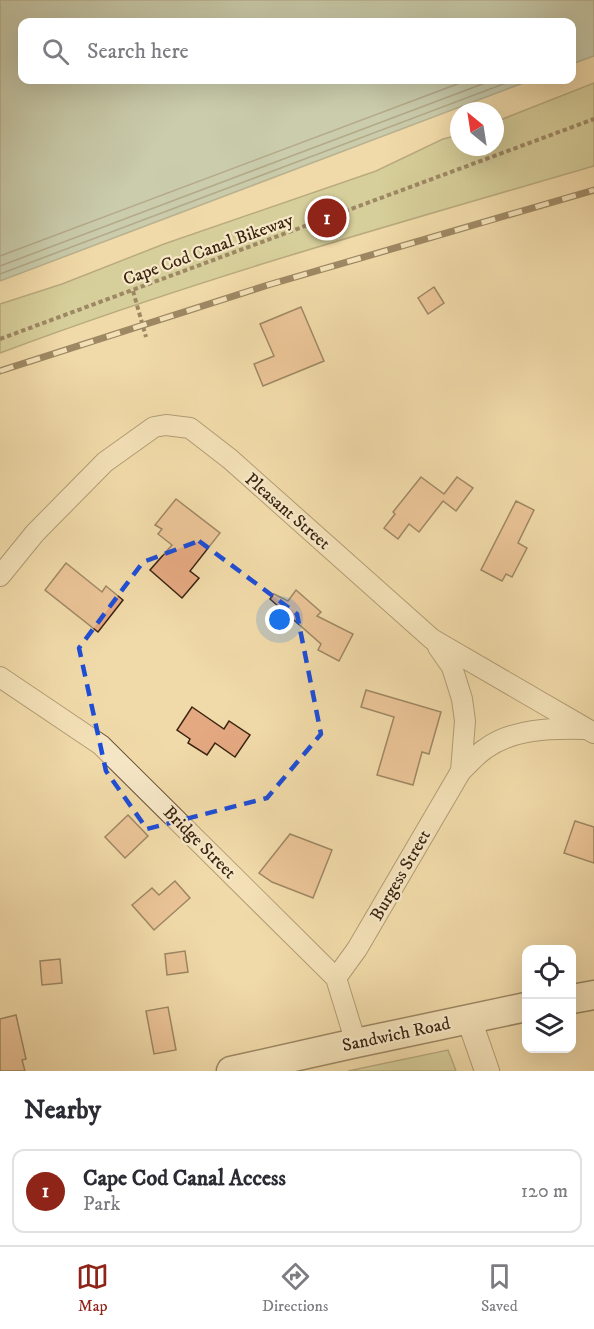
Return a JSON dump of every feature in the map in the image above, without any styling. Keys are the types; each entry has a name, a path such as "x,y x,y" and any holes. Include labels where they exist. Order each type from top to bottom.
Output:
{"main road":[{"path":"576,998 594,995"},
{"name":"Sandwich Road","path":"231,1071 356,1042 522,1008"}],"street":[{"name":"Pleasant Street","path":"0,576 35,533 105,462 154,427 166,425 190,428 230,459 432,639 589,731"},
{"name":"Burgess Street","path":"432,639 453,667 462,699 465,721 461,771"},
{"name":"Bridge Street","path":"0,677 101,745 336,978 356,1042"},
{"name":"Burgess Street","path":"336,978 357,949 461,771 484,749 514,735 563,729 589,731"},
{"path":"469,1019 487,1071"}],"path":[{"name":"Cape Cod Canal Bikeway","path":"0,339 594,119"},
{"path":"133,291 146,337"}],"highlighted area":[{"path":"199,541 297,614 321,734 267,798 147,829 106,771 79,648 143,562"}],"green space":[{"path":"594,83 594,166 221,277 0,353 0,304 62,284 164,244 376,171 443,139 450,137 450,156 504,156 504,118"},
{"path":"448,1050 456,1071 348,1071"}],"water":[{"path":"0,0 594,0 594,56 576,63 576,18 18,18 18,84 520,84 473,102 450,102 450,111 0,281"}],"building":[{"path":"434,287 444,303 428,314 418,298"},
{"path":"301,307 324,361 263,386 254,364 274,356 260,324"},
{"path":"421,477 444,494 457,477 473,488 456,511 443,501 419,532 409,524 398,539 384,528 395,514 393,512"},
{"path":"176,499 220,533 190,571 199,578 182,598 150,570 172,545 158,534 162,529 155,525"},
{"path":"516,501 534,510 518,543 527,548 512,577 506,574 502,581 481,570"},
{"path":"66,563 102,592 106,586 123,600 98,632 45,590"},
{"path":"296,590 321,612 317,616 353,634 339,661 318,650 321,644 270,599 274,594 288,601"},
{"path":"366,690 441,712 429,754 422,752 413,785 377,775 394,717 361,707"},
{"path":"192,707 224,729 229,721 250,735 235,757 215,743 207,755 188,743 190,739 177,730"},
{"path":"128,815 148,836 125,858 105,837"},
{"path":"575,821 594,827 594,863 564,853"},
{"path":"290,834 332,850 313,898 272,882 259,873"},
{"path":"175,881 190,898 154,930 132,905 152,888 159,895"},
{"path":"185,951 188,972 167,975 165,954"},
{"path":"60,959 62,983 42,985 40,961"},
{"path":"168,1007 176,1050 154,1054 146,1011"},
{"path":"16,1015 26,1059 22,1060 25,1071 0,1071 0,1019"}],"railway":[{"path":"0,371 268,285 594,190"}],"place":[{"name":"Cape Cod Canal Access","path":"327,218"}]}
